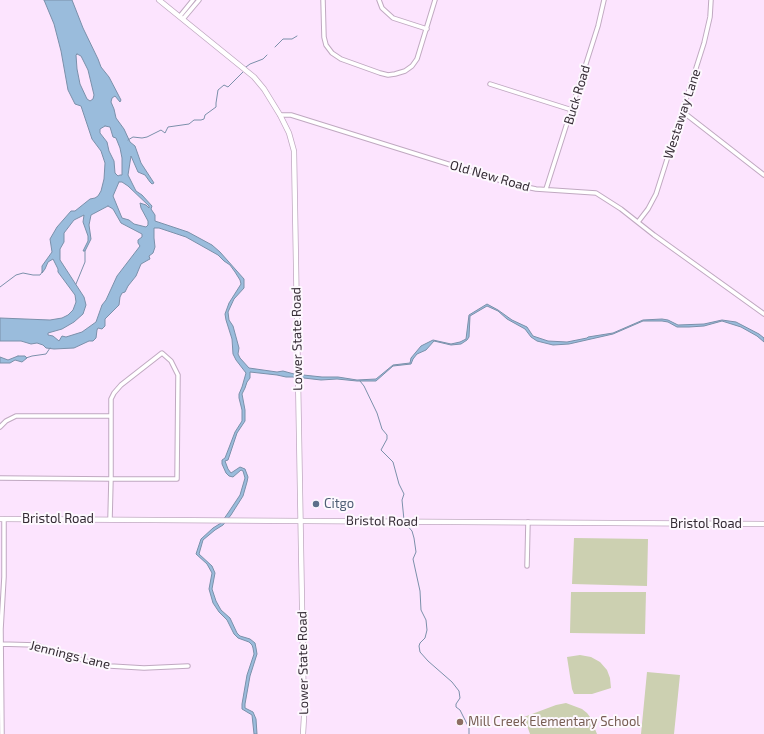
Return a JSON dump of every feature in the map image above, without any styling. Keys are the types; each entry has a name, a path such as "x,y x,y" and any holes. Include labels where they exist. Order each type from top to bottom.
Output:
{"main road":[{"name":"Lower State Road","path":"159,0 249,72 264,89 289,133 294,156 304,717 303,734"},
{"name":"Bristol Road","path":"2,519 764,524"}],"street":[{"path":"181,18 193,0"},
{"path":"181,18 199,0"},
{"path":"323,0 325,41 328,48 335,56 380,73 395,74 405,71 412,66 419,55 435,0"},
{"path":"379,0 382,8 393,18 427,29"},
{"name":"Buck Road","path":"546,189 598,26 604,0"},
{"name":"Westaway Lane","path":"638,222 648,210 656,194 706,36 712,0"},
{"path":"490,84 572,110"},
{"path":"682,112 764,175"},
{"name":"Old New Road","path":"280,115 291,115 526,188 596,193 764,314"},
{"path":"0,478 110,479 177,478 178,375 171,361 165,354 162,353 121,385 111,399 110,479 110,519"},
{"path":"0,427 6,421 16,416 111,416"},
{"path":"2,519 4,577 0,644 2,734"},
{"path":"527,566 528,522"},
{"name":"Jennings Lane","path":"0,644 36,645 89,662 110,666 144,668 188,666"}],"green space":[{"path":"574,538 648,539 647,586 572,584"},
{"path":"571,592 646,592 645,634 570,633"},
{"path":"580,655 591,657 600,662 607,670 611,688 592,694 574,694 567,657"},
{"path":"647,672 680,675 674,734 641,734"},
{"path":"566,703 582,709 587,713 597,734 530,734 524,717 556,705"}],"water":[{"path":"44,0 72,0 101,67 109,77 121,100 120,102 115,96 112,98 111,102 116,118 124,129 130,142 135,146 141,163 154,183 152,184 145,175 138,172 131,156 128,175 136,191 152,206 151,209 155,215 155,221 188,232 212,245 244,279 244,288 234,299 228,312 229,320 233,326 239,348 238,354 249,368 322,377 338,377 357,380 376,379 393,365 410,363 411,358 421,346 433,340 451,344 466,339 469,315 487,304 498,310 512,320 527,327 533,336 548,341 567,342 613,333 643,320 662,319 678,325 704,324 722,320 736,322 759,334 764,338 764,342 757,336 741,327 722,321 704,326 677,327 668,322 643,321 613,334 569,344 553,345 537,341 531,337 525,329 507,319 498,311 487,306 470,316 469,337 467,340 461,344 451,345 434,341 426,350 417,354 411,364 393,366 376,381 337,379 321,380 250,372 250,378 242,394 245,410 245,421 237,433 228,460 225,461 231,473 240,467 245,469 248,477 247,482 243,496 231,515 223,525 203,540 199,554 212,566 215,573 212,589 221,610 230,618 240,636 250,639 255,643 257,654 250,676 245,704 245,708 253,712 256,719 257,734 254,734 252,715 242,709 247,675 254,654 253,648 249,642 238,638 234,634 227,620 213,603 209,589 212,573 207,564 196,554 201,539 221,523 240,495 245,478 243,471 241,470 233,477 229,476 222,464 222,460 225,458 235,432 242,421 242,410 239,394 246,373 233,354 232,339 225,314 229,303 241,284 235,272 230,265 218,255 186,237 159,228 154,228 155,247 153,253 149,256 150,259 141,264 136,276 125,292 122,293 119,305 105,319 105,326 102,329 98,328 96,338 93,341 89,341 74,348 54,349 46,348 37,343 31,344 21,341 0,341 0,318 50,320 62,318 73,310 76,302 75,295 58,272 53,259 48,262 42,273 42,266 52,252 50,239 57,227 71,211 75,211 90,199 98,196 104,179 105,163 101,151 92,139 81,106 75,104 68,90 61,51 54,24","holes":["76,55 81,56 88,70 94,95 93,99 90,101 87,99 80,84","105,126 110,127 113,137 116,138 122,158 122,175 118,176 115,173 114,161 109,151 107,142 100,133 100,129","119,182 122,182 128,186 149,206 149,208 140,203 148,221 148,225 146,227 134,224 129,220 122,218 113,196","108,206 113,209 121,223 142,234 142,237 138,240 140,246 117,276 106,300 102,305 96,322 82,332 66,337 62,336 59,341 53,336 48,335 48,333 62,329 74,322 83,314 86,305 84,297 60,260 60,249 64,242 64,233 74,220 84,215 83,222 88,236 88,241 83,251 85,251 91,239 89,225 91,215"]},
{"path":"18,356 25,356 27,358 22,362 15,360 10,363 0,363 0,357 8,360"}],"waterway":[{"path":"275,47 283,39 292,39 297,36"},
{"path":"246,67 263,59 267,55"},
{"path":"128,140 133,137 147,137 161,130 165,133 168,127 189,124 194,120 204,119 205,115 216,107 218,90 224,85 228,87 243,72"},
{"path":"76,284 85,262 85,251"},
{"path":"0,287 16,275 23,273 40,275 43,271"},
{"path":"26,358 46,354 50,348"},
{"path":"360,381 377,413 382,429 387,435 387,439 381,450 393,462 399,484 404,494 402,500 404,520"},
{"path":"405,523 412,531 414,538 416,552 413,559 420,591 421,610 426,620 427,630 425,638 419,646 420,652 452,682 459,691 460,698 456,704 456,707 460,710 469,728 469,734"}],"place":[{"name":"Citgo","path":"316,504"},
{"name":"Mill Creek Elementary School","path":"460,722"}]}
